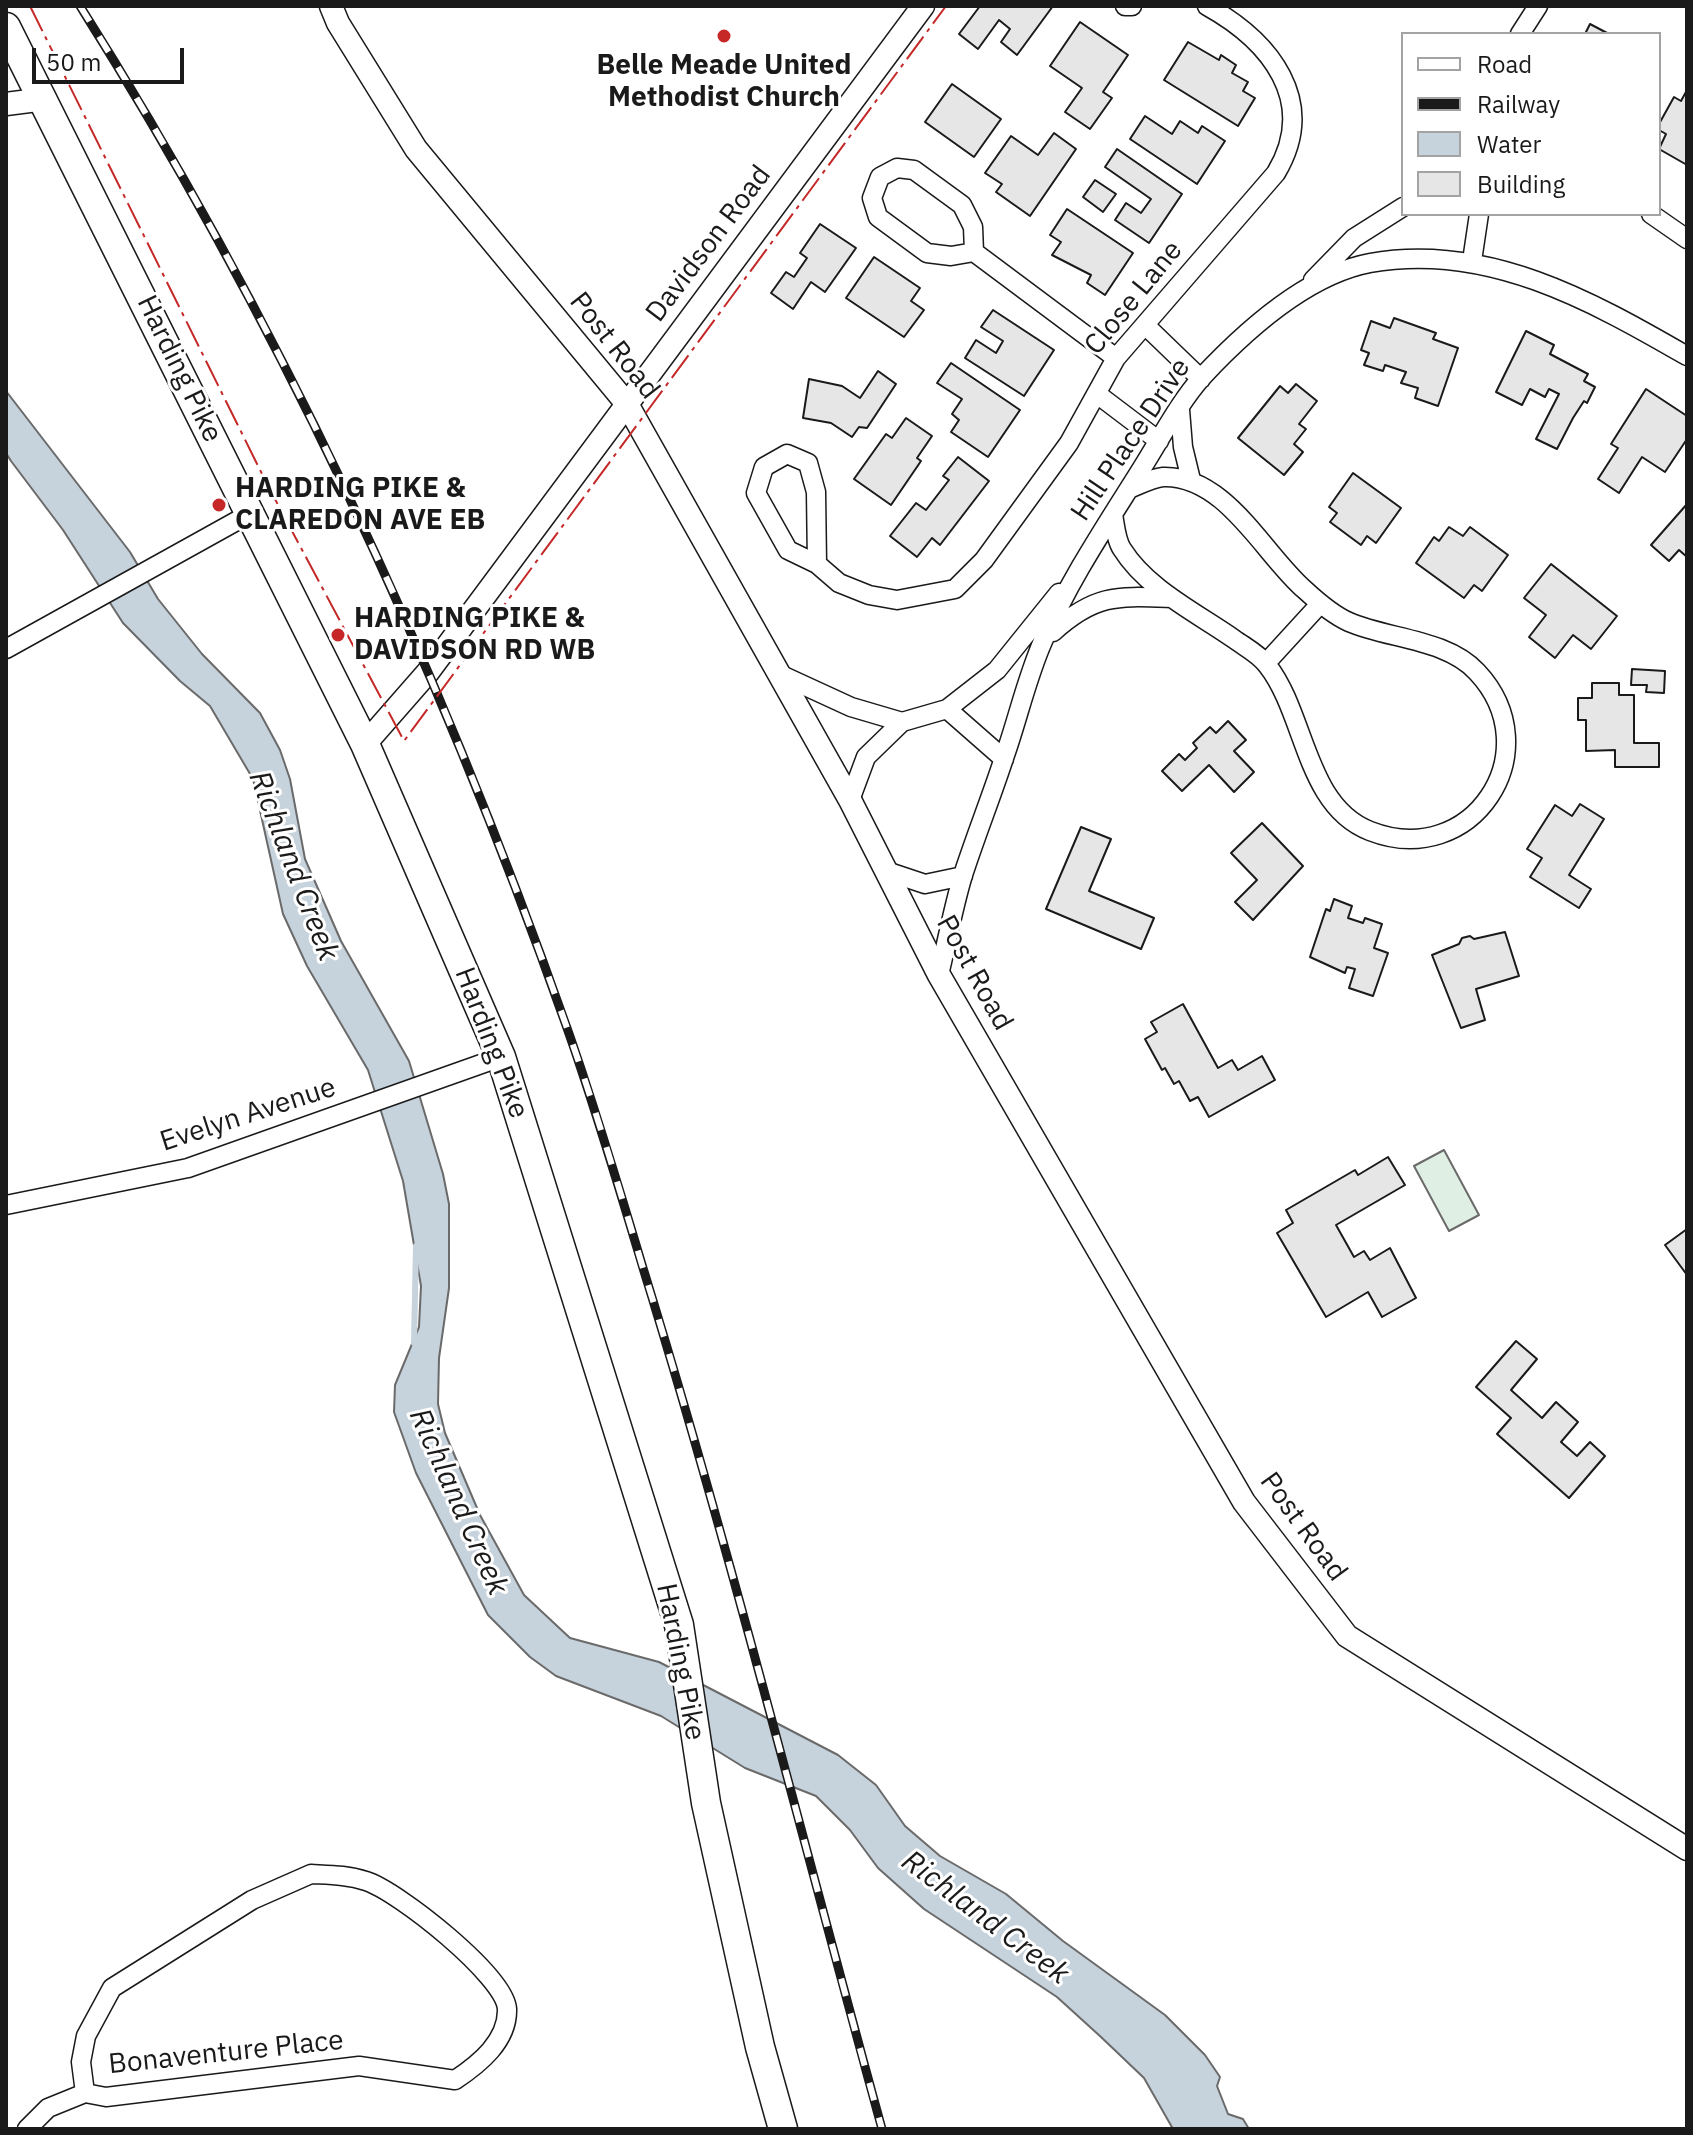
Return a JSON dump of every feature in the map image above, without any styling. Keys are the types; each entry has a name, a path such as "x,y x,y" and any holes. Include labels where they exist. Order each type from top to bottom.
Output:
{"main road":[{"name":"Harding Pike","path":"6,27 45,99 365,744 501,1057 679,1625 706,1803 760,2047 783,2129"}],"street":[{"name":"Post Road","path":"331,6 338,23 416,149 627,404 850,800 939,975 1244,1502 1347,1636 1687,1849"},
{"name":"Davidson Road","path":"365,744 428,672 923,6"},
{"path":"1125,6 1132,6"},
{"name":"Close Lane","path":"817,564 816,492 808,463 787,454 764,467 756,493 788,550 817,564 839,583 869,595 897,600 955,589 1012,523 1069,443 1116,358 1276,173 1291,136 1288,91 1265,49 1239,24 1207,6"},
{"path":"1521,32 1538,6"},
{"path":"6,104 45,99"},
{"path":"974,252 973,227 962,205 914,170 897,168 880,177 872,198 878,217 927,253 951,256 974,252 1116,358"},
{"name":"Hill Place Drive","path":"939,975 963,876 1043,641 1084,562 1201,379 1247,335 1303,291 1354,238 1401,208"},
{"path":"1472,261 1479,216"},
{"path":"1654,216 1687,239"},
{"name":"Hill Place Drive","path":"1303,291 1346,269 1370,263 1416,259 1472,261 1549,285 1601,307 1687,356"},
{"path":"1145,325 1201,379"},
{"path":"1097,394 1159,441"},
{"path":"1180,410 1183,447 1191,480"},
{"path":"1113,514 1120,547 1138,569 1171,598 1266,663 1283,687 1331,800 1345,816 1365,829 1394,838 1432,838 1449,832 1484,806 1505,763 1507,741 1504,718 1486,682 1460,658 1347,622 1298,584 1237,514 1191,480 1161,477 1129,489"},
{"path":"6,649 251,513"},
{"name":"Hill Place Drive","path":"850,800 866,757 902,722 947,709 997,670 1084,562"},
{"path":"1043,641 1079,608 1121,596 1171,598"},
{"path":"1266,663 1320,604"},
{"path":"777,673 851,707 902,722"},
{"path":"947,709 1004,759"},
{"path":"886,871 925,884 963,876"},
{"name":"Evelyn Avenue","path":"6,1205 188,1168 501,1057"},
{"name":"Bonaventure Place","path":"27,2129 48,2108 85,2093 106,2097 359,2066 455,2080 491,2050 504,2030 507,2008 501,1991 425,1915 368,1881 342,1875 311,1874 252,1900 112,1988 86,2036 81,2062 85,2093"}],"green space":[{"path":"1444,1150 1479,1215 1449,1231 1414,1166"}],"water":[{"path":"6,391 130,552 158,599 202,654 260,713 280,750 290,779 305,859 341,941 409,1061 443,1174 449,1204 449,1288 439,1358 438,1404 445,1433 480,1515 524,1595 570,1638 659,1662 838,1755 876,1785 905,1826 940,1856 1006,1894 1063,1941 1165,2015 1205,2055 1220,2077 1217,2086 1228,2114 1243,2119 1249,2129 1173,2129 1144,2078 1101,2037 1057,1997 924,1909 878,1868 850,1830 816,1796 745,1768 661,1716 556,1676 530,1657 488,1615 416,1473 394,1412 395,1385 419,1327 421,1286 403,1181 368,1070 307,966 283,914 253,779 210,706 180,681 123,623 63,530 11,461 6,453"}],"building":[{"path":"980,6 1053,6 1017,55 1001,42 1010,29 999,20 978,49 959,34"},
{"path":"1080,22 1128,55 1103,92 1112,98 1090,129 1065,112 1082,88 1050,66"},
{"path":"1590,24 1605,32 1586,32"},
{"path":"1188,42 1219,60 1221,55 1236,65 1232,73 1248,82 1243,91 1255,98 1238,126 1164,80"},
{"path":"952,84 1001,119 974,157 925,122"},
{"path":"1687,90 1687,165 1661,150 1666,134 1661,131 1661,120 1674,97 1681,101"},
{"path":"1145,116 1172,134 1180,121 1198,133 1202,126 1225,141 1197,184 1130,139"},
{"path":"1054,133 1076,149 1030,216 996,192 1002,184 985,173 1011,136 1038,155"},
{"path":"1117,149 1182,194 1149,243 1115,220 1126,203 1141,213 1151,199 1105,167"},
{"path":"1095,180 1116,194 1103,212 1083,197"},
{"path":"1067,209 1133,253 1105,295 1087,283 1091,275 1052,255 1061,242 1050,235"},
{"path":"820,224 856,248 825,292 811,282 793,309 771,293 786,272 794,277 807,258 800,253"},
{"path":"874,257 920,288 911,301 924,310 904,337 846,298"},
{"path":"993,310 1054,350 1024,396 965,358 976,340 996,353 1003,341 981,327"},
{"path":"1394,318 1436,333 1433,339 1458,348 1438,406 1415,398 1418,388 1401,383 1406,372 1385,365 1383,371 1364,365 1369,353 1361,350 1371,321 1390,328"},
{"path":"1526,331 1554,345 1550,354 1588,374 1584,381 1595,387 1587,403 1584,401 1573,418 1557,449 1536,439 1559,394 1549,389 1545,397 1530,389 1522,405 1496,392"},
{"path":"951,363 1020,410 988,457 951,432 959,420 952,414 962,399 937,383"},
{"path":"878,371 896,384 867,428 859,427 852,437 831,423 803,418 809,379 842,386 860,398"},
{"path":"1296,384 1317,401 1299,424 1306,429 1294,444 1303,452 1284,475 1238,438 1280,386 1288,393"},
{"path":"1646,389 1687,416 1687,439 1665,472 1642,457 1619,493 1598,479 1618,448 1611,444"},
{"path":"906,418 932,436 917,458 921,461 891,505 854,479 886,434 892,438"},
{"path":"958,457 989,481 940,545 932,538 917,557 890,536 916,503 926,510 949,480 943,476"},
{"path":"1353,473 1401,508 1376,543 1367,536 1361,545 1330,522 1337,513 1329,507"},
{"path":"1687,504 1687,557 1679,550 1669,561 1651,545"},
{"path":"1449,527 1463,536 1470,527 1508,555 1482,591 1474,585 1464,598 1416,563 1434,537 1439,541"},
{"path":"1551,564 1617,616 1591,649 1573,635 1555,658 1529,637 1546,615 1524,598"},
{"path":"1632,669 1665,671 1664,693 1646,692 1647,685 1631,685"},
{"path":"1592,683 1619,683 1619,695 1634,695 1634,743 1659,743 1659,767 1615,767 1615,750 1586,751 1586,720 1578,720 1578,698 1592,698"},
{"path":"1228,721 1246,740 1234,751 1254,772 1234,792 1209,765 1182,791 1162,771 1179,754 1185,760 1197,748 1193,743 1210,727 1216,733"},
{"path":"1580,804 1604,819 1569,875 1591,889 1579,908 1530,877 1542,858 1527,849 1555,805 1572,816"},
{"path":"1262,823 1303,866 1253,920 1235,902 1257,880 1231,853"},
{"path":"1081,827 1111,839 1089,891 1154,918 1141,949 1046,909"},
{"path":"1334,899 1352,906 1348,918 1363,923 1365,918 1382,924 1374,948 1388,953 1373,996 1349,988 1355,969 1347,967 1345,973 1310,957 1326,909 1330,911"},
{"path":"1505,932 1519,976 1476,989 1485,1020 1461,1028 1432,955 1459,944 1462,938 1470,936 1474,939"},
{"path":"1183,1004 1218,1068 1232,1060 1238,1070 1262,1056 1275,1080 1209,1117 1198,1097 1190,1101 1179,1081 1174,1084 1165,1068 1162,1070 1145,1039 1157,1032 1151,1022"},
{"path":"1388,1157 1405,1185 1336,1225 1354,1257 1364,1251 1370,1260 1390,1248 1416,1298 1382,1317 1368,1292 1326,1317 1277,1233 1293,1223 1286,1210 1355,1170 1358,1175"},
{"path":"1687,1229 1687,1275 1665,1245"},
{"path":"1516,1341 1537,1359 1511,1390 1542,1418 1556,1402 1578,1422 1561,1442 1577,1456 1590,1442 1605,1456 1569,1498 1497,1434 1511,1418 1476,1387"}],"waterway":[{"name":"Richland Creek","path":"414,1343 416,1246"}],"railway":[{"path":"80,6 154,127 290,376 411,633 518,895 587,1088 675,1375 882,2129"}],"power":[{"path":"30,6 268,486 404,741 946,6"}],"place":[{"name":"Belle Meade United Methodist Church","path":"724,36"},
{"name":"HARDING PIKE & CLAREDON AVE EB","path":"219,505"},
{"name":"HARDING PIKE & DAVIDSON RD WB","path":"338,635"}]}
